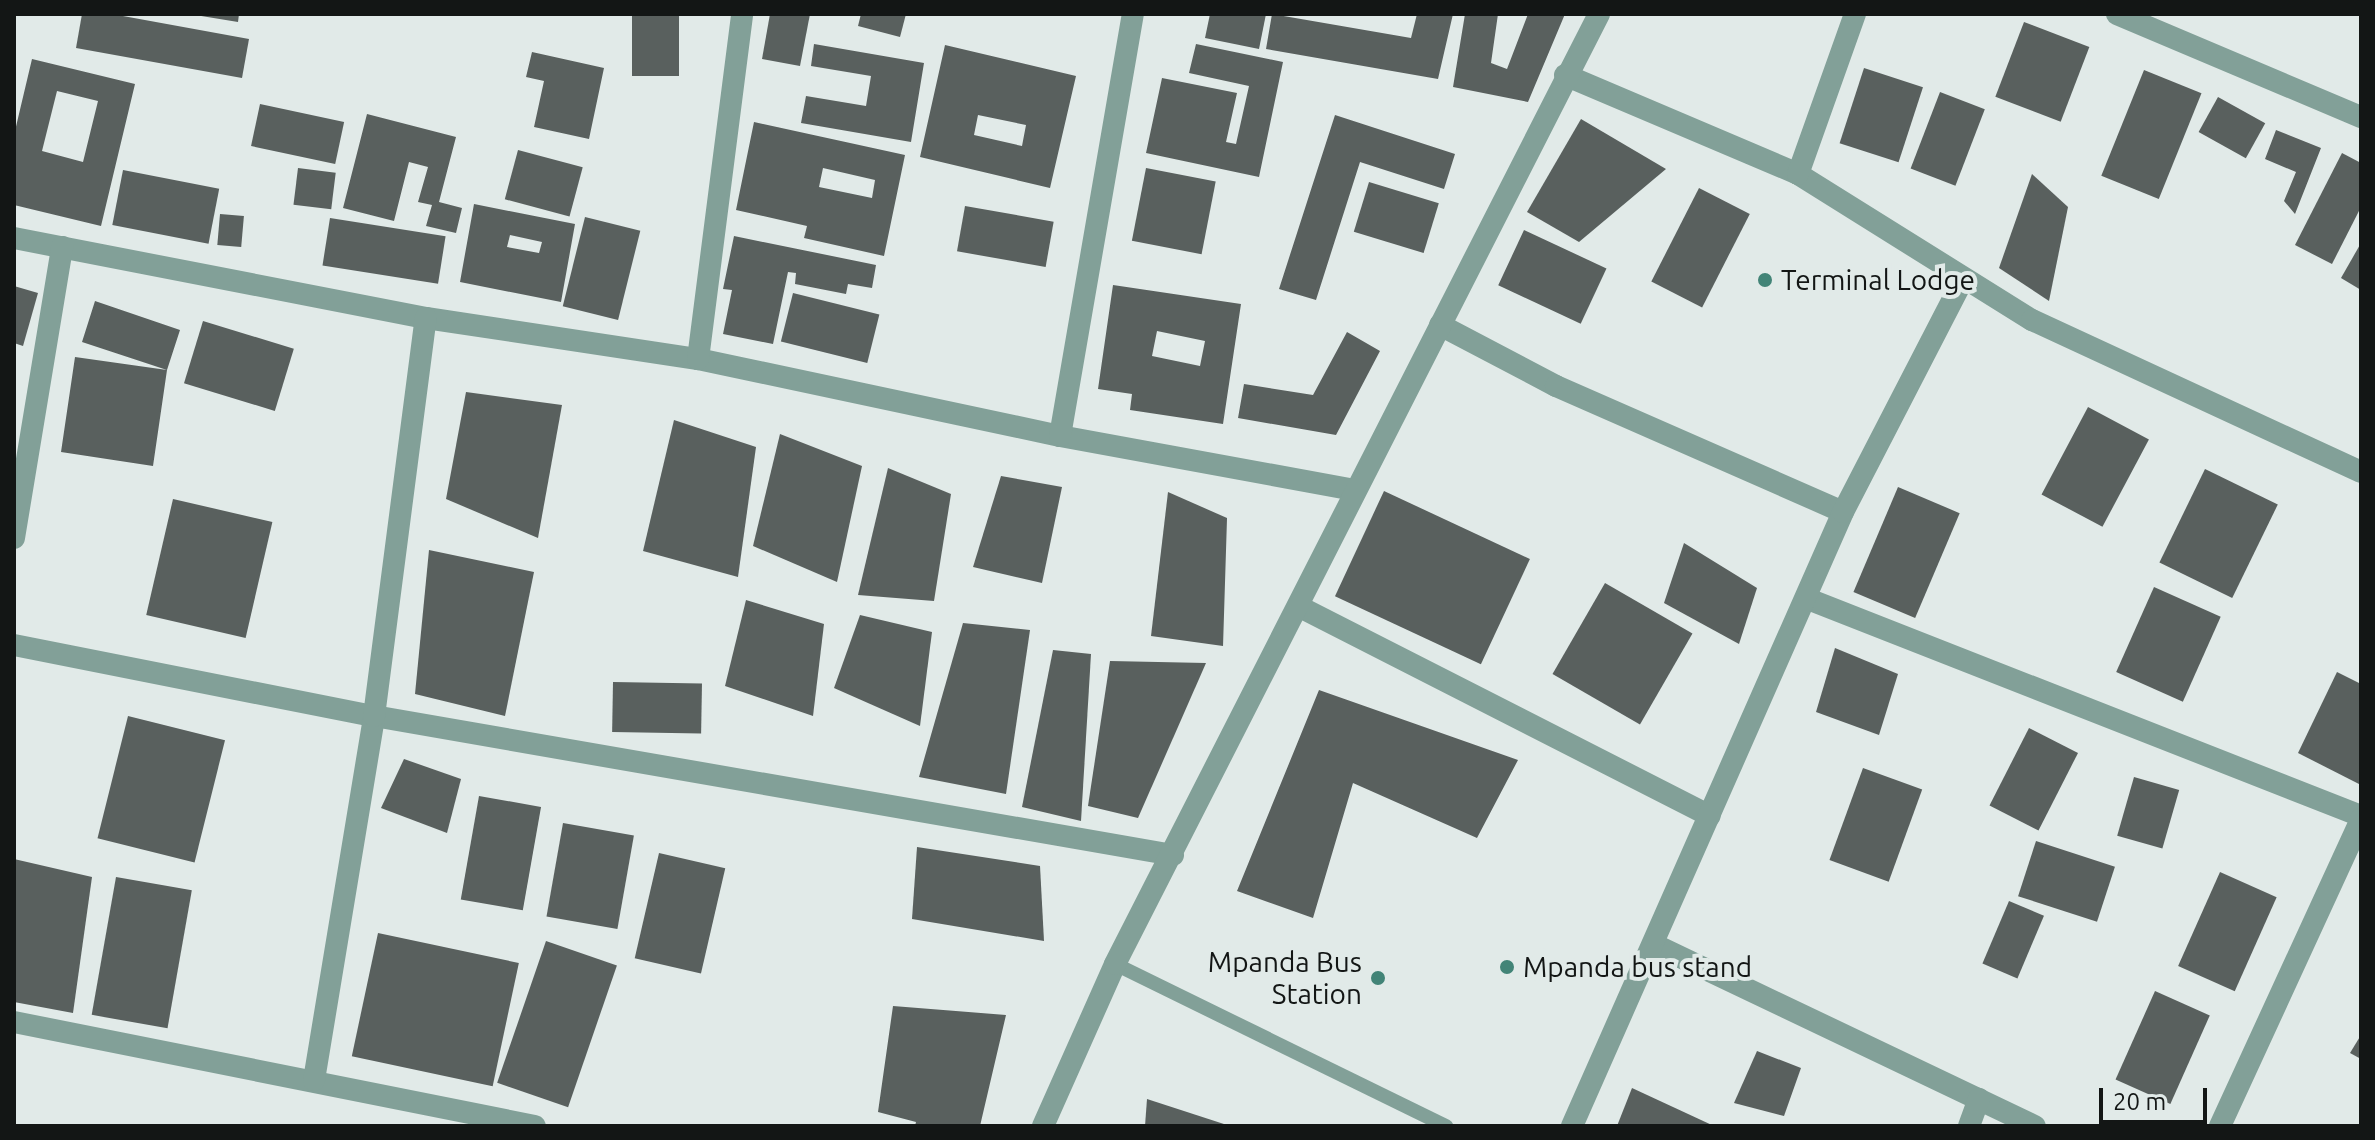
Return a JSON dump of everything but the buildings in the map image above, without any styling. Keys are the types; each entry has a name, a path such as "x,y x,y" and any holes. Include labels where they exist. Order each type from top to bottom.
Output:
{"street":[{"path":"698,359 742,14"},
{"path":"1060,436 1133,14"},
{"path":"1043,1126 1115,964 1173,855 1565,75 1599,14"},
{"path":"1798,174 1855,14"},
{"path":"2117,14 2361,117"},
{"path":"1565,75 1798,174 1962,281 2032,320 2361,472"},
{"path":"14,238 426,318 698,359 1060,436 1355,490"},
{"path":"14,538 62,247"},
{"path":"1572,1126 1808,599 1843,512 1962,281"},
{"path":"314,1080 374,716 426,318"},
{"path":"1440,325 1556,386 1843,512"},
{"path":"1808,599 2361,817 2220,1126"},
{"path":"1298,606 1710,816"},
{"path":"14,645 374,716 1173,855"},
{"path":"1653,944 2035,1126"},
{"path":"14,1022 535,1126"},
{"path":"1969,1126 1979,1099"}],"lane":[{"path":"1115,964 1446,1126"}],"place":[{"name":"Terminal Lodge","path":"1765,280"},
{"name":"Mpanda bus stand","path":"1507,967"},
{"name":"Mpanda Bus Station","path":"1378,978"}]}
